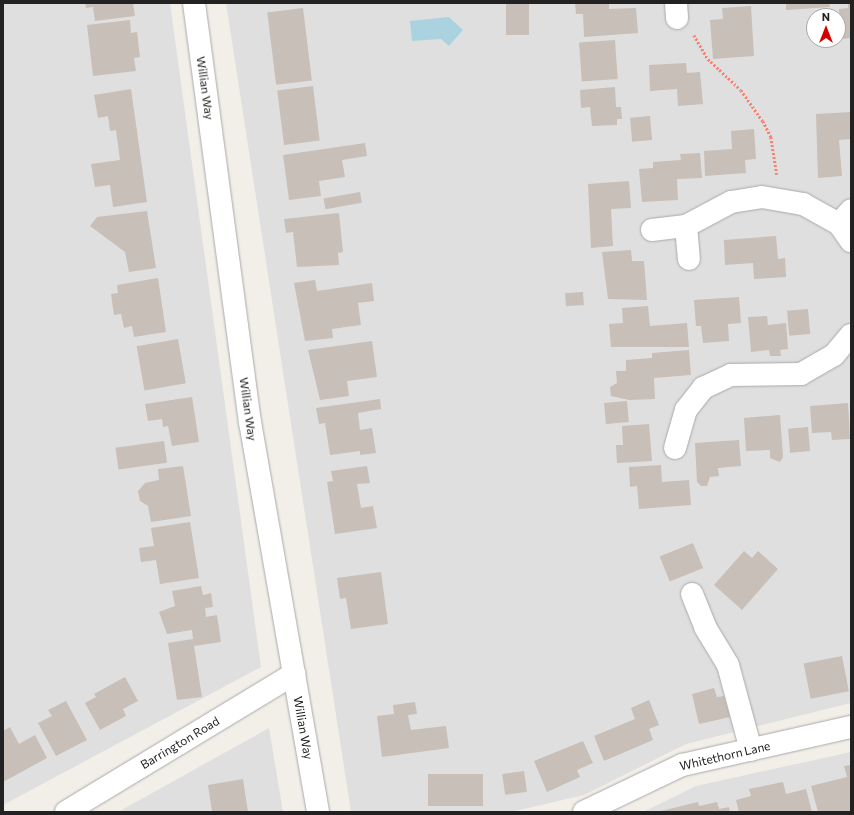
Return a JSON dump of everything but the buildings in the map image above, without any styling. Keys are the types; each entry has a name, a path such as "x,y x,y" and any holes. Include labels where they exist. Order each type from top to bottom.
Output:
{"street":[{"name":"Willian Way","path":"194,3 250,422 318,812"},
{"path":"652,230 686,226 731,202 777,197 803,204 847,225"},
{"path":"686,226 689,259"},
{"path":"675,448 686,410 703,388 731,375 801,374 834,355 851,335"},
{"path":"692,594 705,627 728,665 751,750"},
{"name":"Barrington Road","path":"66,812 294,674"},
{"name":"Whitethorn Lane","path":"584,812 682,765 851,727"}],"path":[{"path":"677,10 690,20 700,48 741,90 763,121 774,152 777,197"}],"shaded area":[{"path":"3,3 170,3 261,667 3,805"},
{"path":"226,3 851,3 851,703 686,744 584,795 511,812 351,812"},
{"path":"269,728 283,812 118,812"},
{"path":"851,752 851,812 643,812 696,786"}],"water":[{"path":"449,17 463,30 449,46 441,39 412,41 410,21"}]}
